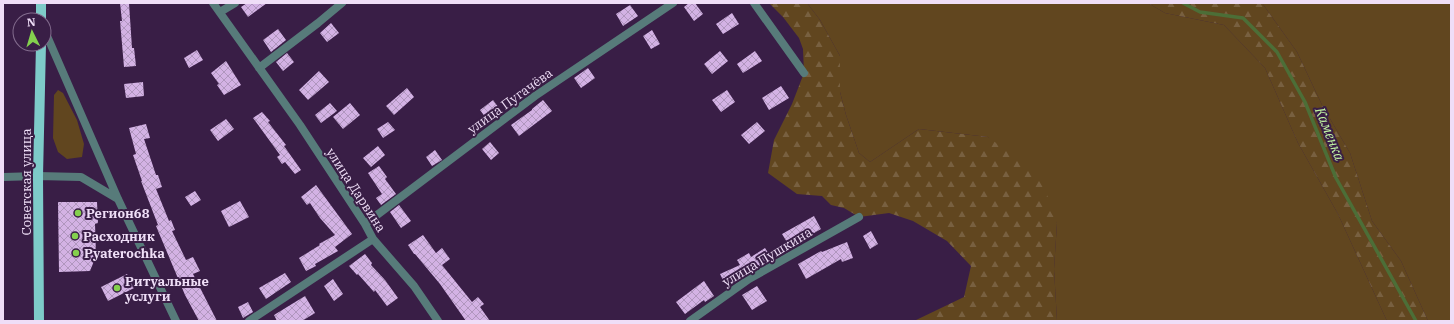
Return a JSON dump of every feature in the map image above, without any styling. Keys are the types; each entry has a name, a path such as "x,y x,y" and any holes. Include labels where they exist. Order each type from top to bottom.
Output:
{"main road":[{"name":"Советская улица","path":"39,321 38,176 41,52"}],"street":[{"name":"улица Дарвина","path":"213,3 300,125 365,224 373,239 414,286 438,321"},
{"path":"220,12 235,3"},
{"path":"259,68 318,24 342,3"},
{"name":"улица Пугачёва","path":"365,224 536,96 673,3"},
{"path":"754,3 767,19 804,73"},
{"path":"52,47 118,200 176,321"},
{"path":"3,177 80,177 118,200"},
{"name":"улица Пушкина","path":"690,321 750,279 859,217"},
{"path":"249,321 373,239"}],"green space":[{"path":"769,3 807,3 820,20 840,56 840,92 859,153 870,162 919,129 988,137 1040,175 1057,223 1054,269 1057,321 914,321 964,297 971,266 947,241 913,221 889,213 859,217 844,208 831,205 822,196 797,194 768,173 774,140 792,104 804,73 803,49 799,38 783,17"},
{"path":"807,3 1148,3 1165,13 1224,25 1265,68 1298,143 1338,214 1387,321 1057,321 1054,269 1057,223 988,137 919,129 870,162 859,153 840,92 840,56 820,20"},
{"path":"1148,3 1262,3 1297,52 1322,105 1350,153 1372,221 1401,261 1428,321 1387,321 1338,214 1298,143 1265,68 1224,25 1165,13"},
{"path":"1262,3 1451,3 1451,321 1428,321 1401,261 1372,221 1350,153 1322,105 1297,52"},
{"path":"58,90 63,93 77,120 84,144 82,157 67,159 58,152 53,138 54,95"}],"building":[{"path":"120,3 129,3 132,48 134,48 136,66 124,67"},
{"path":"247,3 267,3 248,17 241,7"},
{"path":"689,3 695,3 703,14 694,21 684,7"},
{"path":"630,5 638,16 623,26 616,14"},
{"path":"732,13 739,24 723,34 716,24"},
{"path":"331,23 339,33 327,42 320,33"},
{"path":"278,29 286,40 271,52 263,40"},
{"path":"652,30 660,44 651,49 643,36"},
{"path":"197,50 203,60 189,68 184,58"},
{"path":"720,51 728,61 712,74 704,64"},
{"path":"755,51 762,61 743,73 737,64"},
{"path":"287,53 294,62 283,71 276,62"},
{"path":"226,61 241,85 224,95 217,85 219,84 211,73"},
{"path":"588,68 595,78 581,88 574,78"},
{"path":"319,71 329,82 308,100 299,90"},
{"path":"143,82 144,96 126,98 124,84"},
{"path":"781,86 789,98 769,110 762,98"},
{"path":"407,88 414,97 394,115 386,106"},
{"path":"727,90 735,102 721,112 712,100"},
{"path":"493,100 502,112 489,122 480,110"},
{"path":"543,100 552,111 519,136 511,125"},
{"path":"330,103 337,111 321,123 315,115"},
{"path":"350,103 360,115 343,129 333,117"},
{"path":"262,112 270,121 268,122 286,145 284,146 301,170 295,174 285,162 282,164 277,157 280,155 253,118"},
{"path":"226,119 234,129 218,141 210,130"},
{"path":"388,122 395,130 383,138 377,129"},
{"path":"757,122 765,131 749,144 741,135"},
{"path":"146,124 150,138 144,139 156,175 158,175 162,187 156,189 169,221 171,220 175,230 172,231 186,260 193,257 200,271 193,274 217,321 199,321 185,295 156,226 158,225 141,181 133,155 136,154 129,128"},
{"path":"490,142 499,153 491,160 482,149"},
{"path":"378,146 385,155 371,167 363,158"},
{"path":"435,150 442,160 432,166 426,157"},
{"path":"379,166 387,177 385,179 396,194 381,205 376,198 382,194 368,173"},
{"path":"316,185 352,234 335,247 338,251 306,271 299,258 335,235 320,218 310,203 307,205 301,197"},
{"path":"195,191 201,200 191,206 185,197"},
{"path":"240,201 249,217 229,227 221,211"},
{"path":"58,202 97,202 98,223 95,224 96,256 90,271 59,272"},
{"path":"399,205 411,221 401,228 390,212"},
{"path":"814,216 821,229 790,247 782,234"},
{"path":"871,231 878,244 870,249 863,236"},
{"path":"423,235 436,253 442,248 450,259 442,265 472,302 478,297 484,304 480,307 490,321 466,321 440,284 408,245"},
{"path":"847,242 853,258 842,262 841,259 806,279 798,264 821,251 822,252"},
{"path":"765,248 772,259 745,275 725,284 720,274 740,265 737,260 749,253 751,257"},
{"path":"365,254 372,263 371,265 385,280 398,298 387,306 375,290 374,292 349,266"},
{"path":"285,273 291,282 266,299 259,288"},
{"name":"Ритуальные услуги","path":"127,274 134,288 108,301 101,287"},
{"path":"333,279 343,294 334,301 324,286"},
{"path":"704,281 714,296 705,302 704,300 685,314 676,302"},
{"path":"757,286 767,301 752,310 742,295"},
{"path":"305,296 315,313 302,321 277,321 274,315"},
{"path":"248,302 253,312 243,318 238,307"}],"waterway":[{"name":"Каменка","path":"1183,3 1200,12 1243,18 1277,52 1305,102 1336,178 1416,321"}],"place":[{"name":"Регион68","path":"78,213"},
{"name":"Расходник","path":"75,236"},
{"name":"Pyaterochka","path":"76,253"},
{"name":"Ритуальные услуги","path":"117,288"}]}
